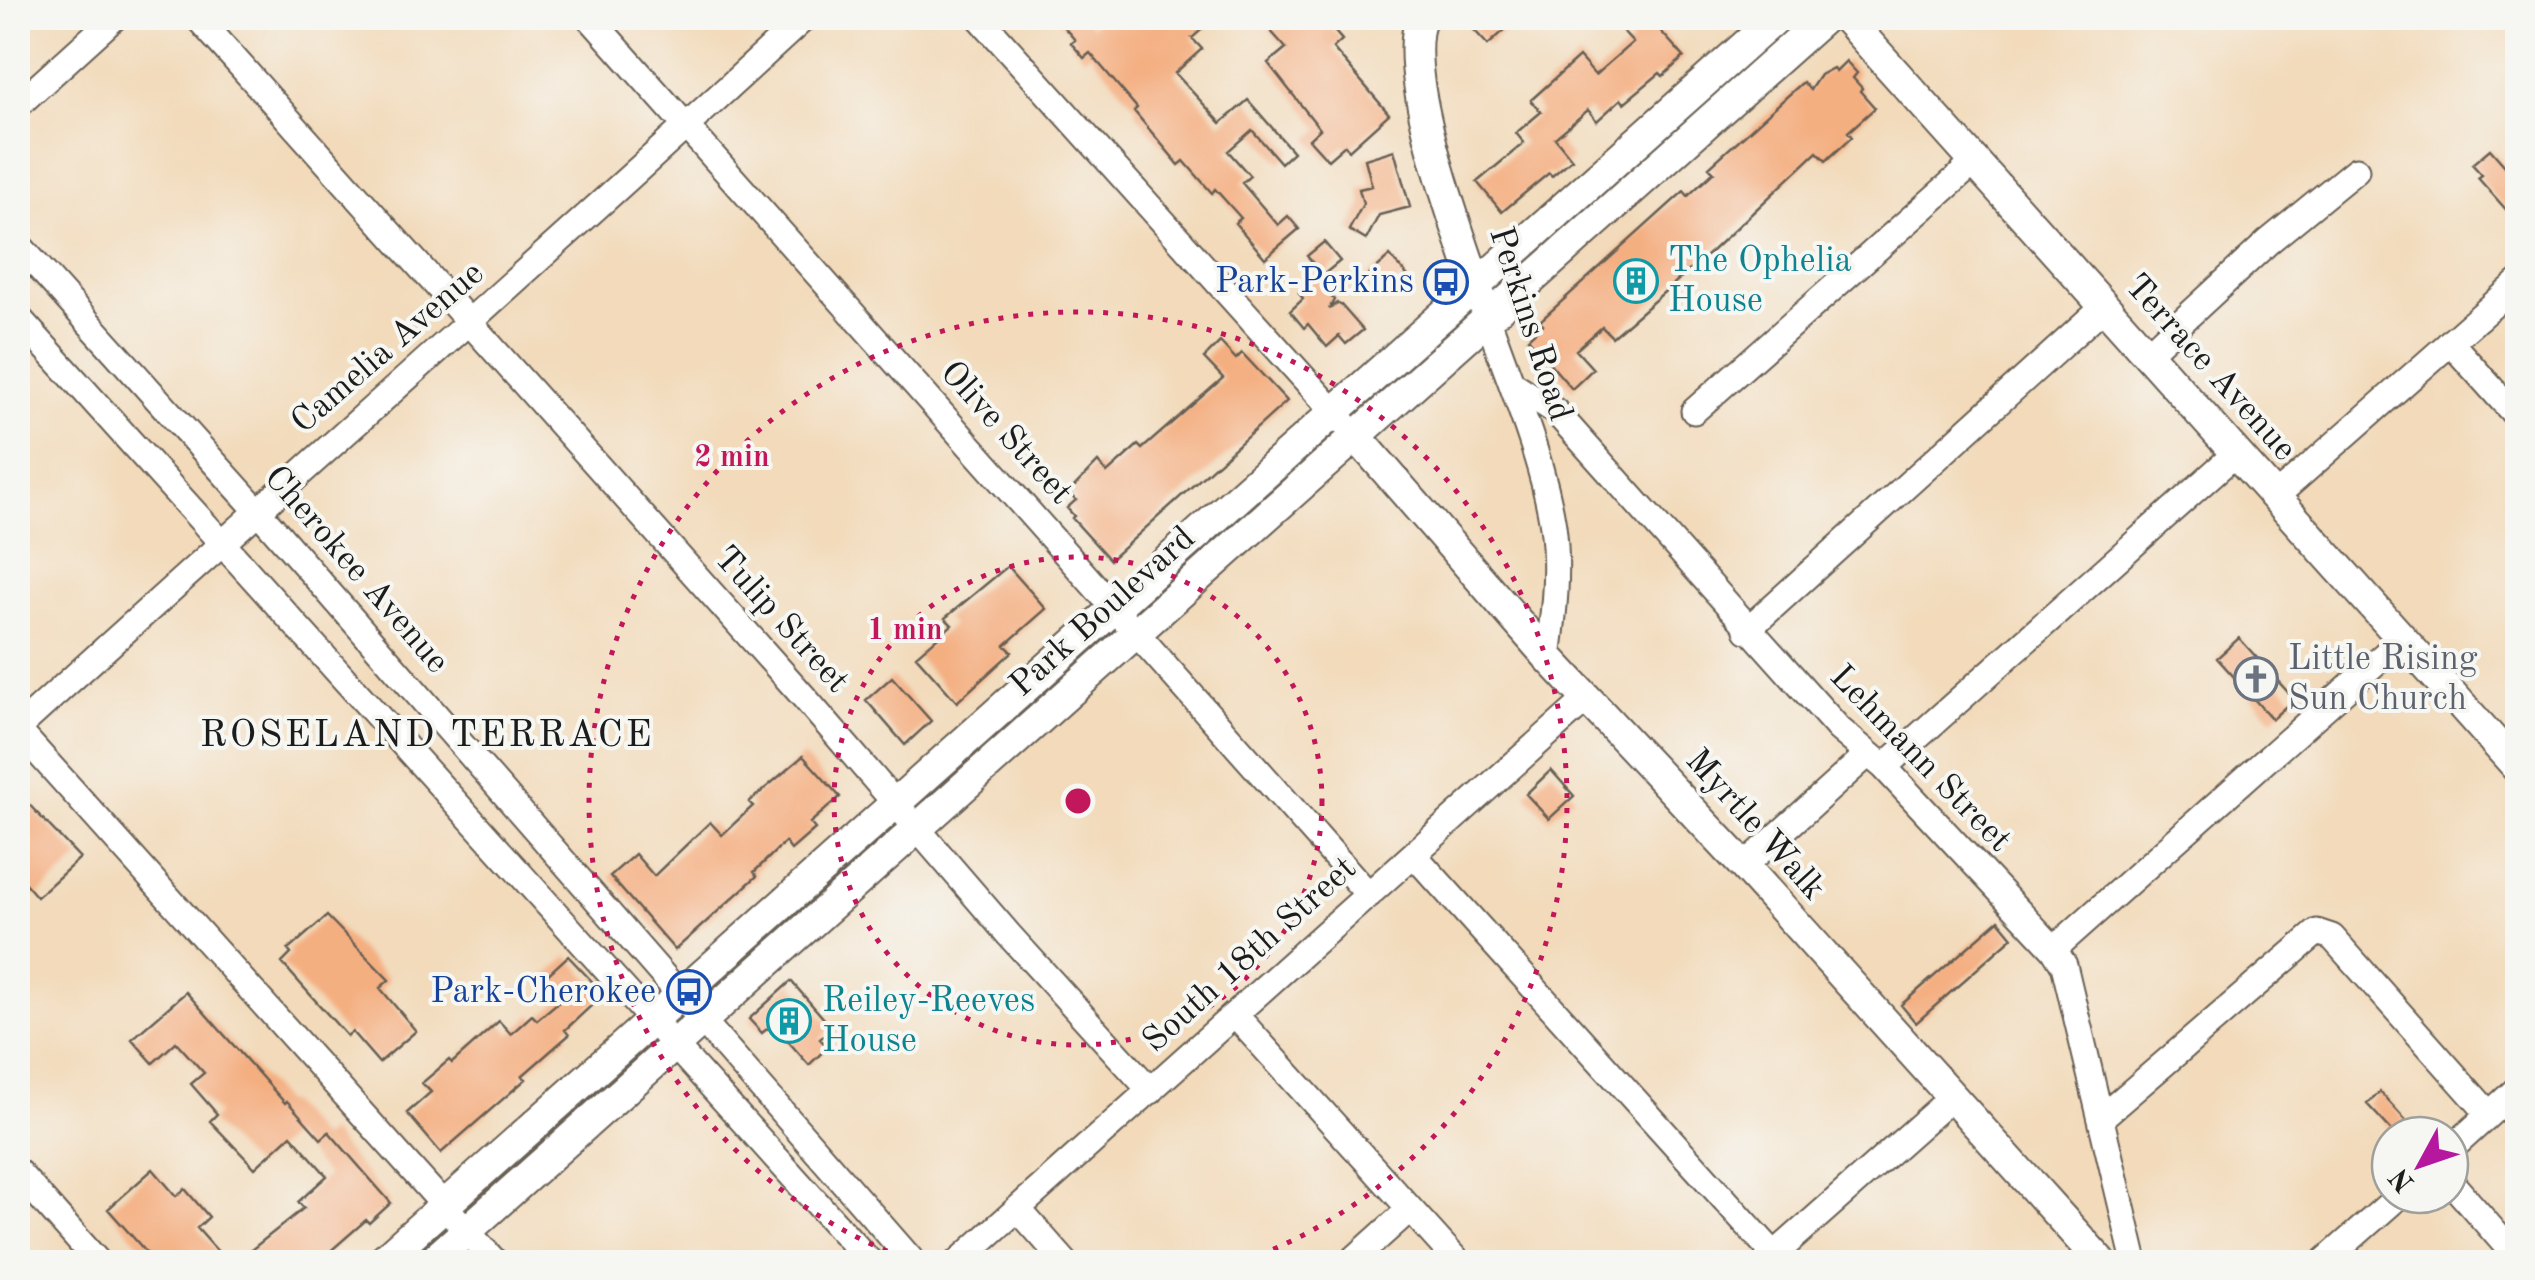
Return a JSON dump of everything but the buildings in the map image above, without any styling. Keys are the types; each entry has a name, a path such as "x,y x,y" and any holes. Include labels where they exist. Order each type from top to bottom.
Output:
{"street":[{"path":"18,105 114,18"},
{"name":"Tulip Street","path":"198,18 1151,1091"},
{"name":"Olive Street","path":"590,18 1369,895"},
{"name":"Camelia Avenue","path":"18,729 804,18"},
{"path":"980,18 1356,436"},
{"path":"381,1262 1776,18"},
{"name":"Park Boulevard","path":"432,1262 1824,18"},
{"name":"Terrace Avenue","path":"1846,18 2518,768"},
{"name":"Perkins Road","path":"1416,21 1420,98 1488,319 1513,384 1552,522 1556,576 1548,656"},
{"path":"1694,411 1976,161"},
{"path":"2148,354 2268,242 2356,170"},
{"name":"Cherokee Avenue","path":"18,244 257,510 914,1262"},
{"path":"2275,497 2518,283"},
{"path":"1747,630 2105,306"},
{"path":"18,316 870,1262"},
{"path":"2450,342 2518,418"},
{"name":"Lehmann Street","path":"1513,384 1554,411 1747,630 2054,949 2064,964 2135,1262"},
{"name":"Myrtle Walk","path":"1356,436 1548,656 1744,866 2101,1262"},
{"path":"1744,866 1876,761 2235,454"},
{"path":"2054,949 2402,640"},
{"name":"South 18th Street","path":"958,1262 1588,698"},
{"path":"18,729 495,1262"},
{"path":"1415,856 1774,1260 1952,1098"},
{"path":"2101,1118 2317,932 2332,937 2489,1114"},
{"path":"1235,1015 1458,1262"},
{"path":"2470,1132 2518,1088"},
{"path":"18,1172 98,1262"},
{"path":"2470,1204 2518,1258"},
{"path":"1018,1209 1065,1262"},
{"path":"1351,1262 1410,1209"},
{"path":"2324,1262 2377,1215"}],"place":[{"name":"The Ophelia House","path":"1636,281"},
{"name":"Park-Perkins","path":"1446,282"},
{"name":"Little Rising Sun Church","path":"2256,679"},
{"name":"Park-Cherokee","path":"689,992"},
{"name":"Reiley-Reeves House","path":"789,1021"}],"district":[{"name":"ROSELAND TERRACE","path":"427,736"}]}
